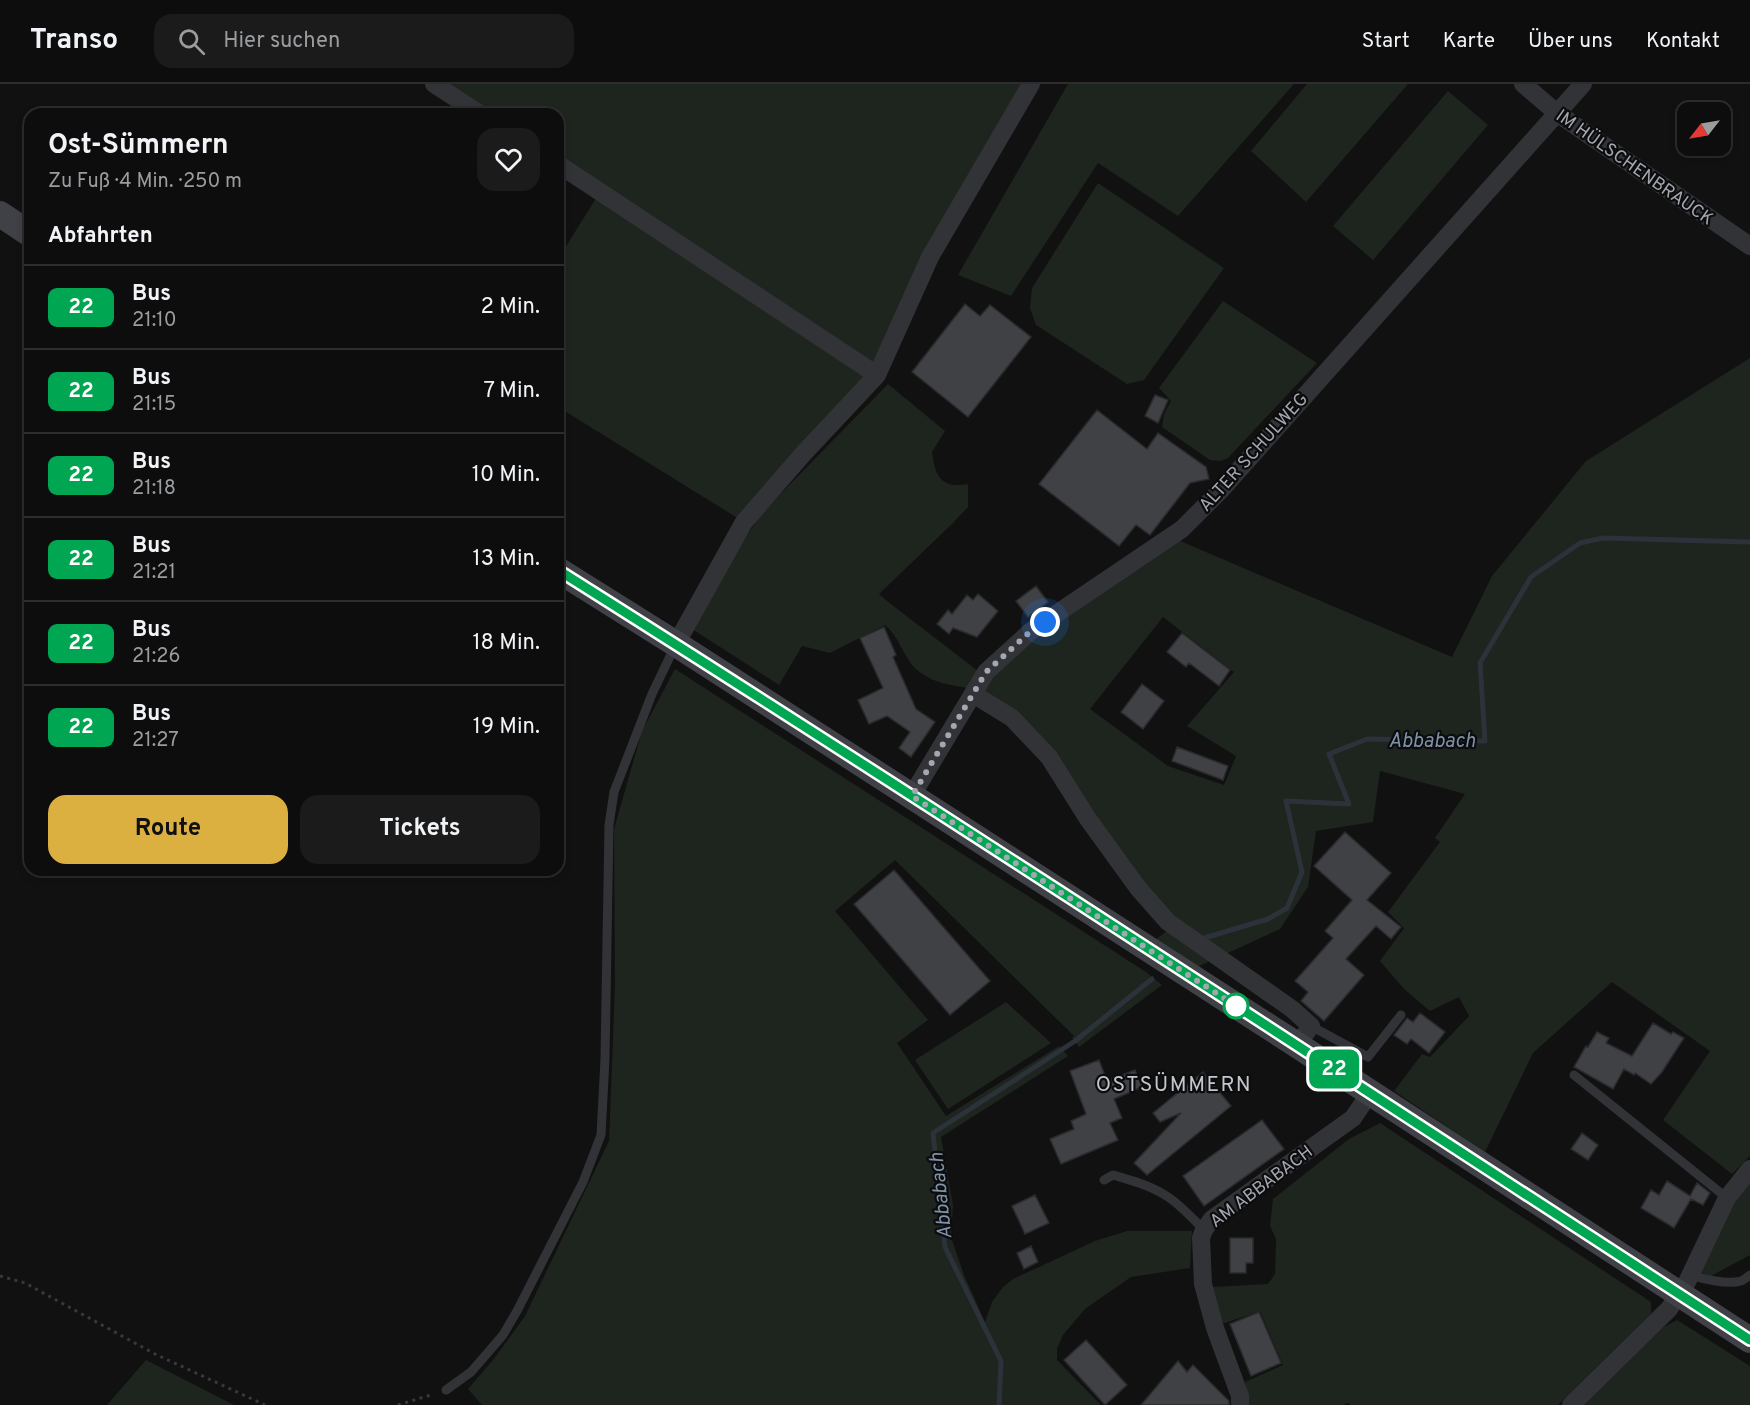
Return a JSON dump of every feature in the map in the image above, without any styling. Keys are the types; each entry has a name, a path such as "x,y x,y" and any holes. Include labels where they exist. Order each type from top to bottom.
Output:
{"main road":[{"path":"0,214 24,230"},
{"path":"564,574 912,796 1304,1035 1370,1093 1685,1284 1750,1340"}],"street":[{"path":"434,84 471,108"},
{"path":"676,644 744,522 803,454 878,375 930,257 1031,84"},
{"name":"IM HÜLSCHENBRAUCK","path":"1522,84 1557,113 1750,246"},
{"name":"ALTER SCHULWEG","path":"912,796 986,672 1031,631 1182,529 1228,481 1583,84"},
{"path":"564,168 878,375"},
{"path":"973,694 1012,718 1049,757 1088,819 1138,888 1168,922 1292,1010 1304,1035"},
{"name":"AM ABBABACH","path":"1240,1405 1240,1396 1215,1328 1203,1284 1200,1247 1204,1230 1212,1219 1353,1118 1370,1093"},
{"path":"1571,1405 1669,1309 1685,1284 1727,1198 1750,1169"}],"lane":[{"path":"446,1390 471,1372 502,1335 518,1311 583,1182 601,1135 605,1059 609,825 614,792 652,694 676,644"},
{"path":"1304,1035 1368,1057 1401,1015"},
{"path":"1574,1075 1727,1198"},
{"path":"1104,1180 1113,1175 1161,1193 1180,1206 1204,1230"},
{"path":"1685,1284 1705,1280 1740,1281 1750,1275"}],"path":[{"path":"0,1276 25,1282 155,1354 265,1405"},
{"path":"398,1405 446,1390"}],"shaded area":[{"path":"434,84 1031,84 877,375 744,522 564,411 564,249 600,192 564,168 564,108 471,108"},
{"path":"1068,84 1294,84 1178,216 1098,163 1011,296 958,275"},
{"path":"1307,84 1408,84 1306,202 1251,151"},
{"path":"1448,91 1488,125 1373,260 1333,226"},
{"path":"1098,183 1224,268 1144,380 1127,384 1036,325 1030,308 1032,288"},
{"path":"1223,301 1317,363 1228,458 1221,461 1210,460 1162,427 1164,414 1171,401 1159,388"},
{"path":"1750,358 1750,1156 1732,1174 1663,1120 1710,1051 1612,982 1533,1053 1485,1152 1394,1091 1422,1054 1430,1057 1469,1016 1459,997 1430,1011 1404,989 1380,961 1404,928 1388,912 1440,842 1435,838 1465,794 1380,771 1373,822 1316,831 1308,887 1280,929 1191,970 1150,944 1177,923 1170,918 1092,813 980,691 1034,634 1178,540 1452,657 1492,576 1586,461","holes":["1163,617 1234,672 1187,726 1236,756 1224,785 1168,766 1090,709"]},
{"path":"888,384 945,431 932,452 935,468 941,479 946,482 959,485 968,484 968,507 879,594 978,671 968,688 933,680 915,668 885,625 830,653 802,646 779,685 692,629 761,514"},
{"path":"675,669 1146,972 1162,985 1079,1047 1072,1038 1074,1036 895,860 835,911 928,1020 897,1043 946,1116 1059,1046 1068,1056 941,1137 953,1205 951,1237 964,1275 985,1322 992,1302 1003,1287 1013,1279 1095,1241 1127,1231 1192,1231 1190,1268 1131,1277 1085,1309 1063,1335 1057,1349 1057,1360 1101,1405 482,1405 468,1389 493,1360 525,1316 609,1141 615,985 614,829 642,731"},
{"path":"1006,1002 1051,1043 948,1109 915,1060"},
{"path":"1380,1123 1651,1302 1651,1314 1558,1405 1351,1405 1347,1403 1344,1405 1248,1405 1245,1382 1283,1365 1260,1311 1222,1324 1212,1287 1268,1284 1275,1274 1276,1239 1270,1226 1273,1199 1349,1139"},
{"path":"1750,1176 1750,1255 1711,1276 1697,1272 1731,1200"},
{"path":"1677,1320 1750,1366 1750,1405 1581,1405 1664,1327"},
{"path":"146,1360 234,1405 107,1405"}],"building":[{"path":"965,304 980,316 990,305 1031,337 968,417 912,372"},
{"path":"1155,395 1168,400 1158,423 1145,416"},
{"path":"1097,410 1147,449 1158,433 1206,467 1209,479 1190,483 1150,535 1136,525 1119,546 1039,484"},
{"path":"1036,586 1048,602 1028,617 1016,601"},
{"path":"978,594 998,611 977,637 953,628 949,634 937,624 948,610 952,614 967,595 973,600"},
{"path":"884,627 896,655 893,657 916,709 935,722 911,757 899,748 910,732 887,716 869,724 858,700 883,688 860,638"},
{"path":"1182,633 1230,670 1219,686 1189,663 1186,667 1167,652"},
{"path":"1142,684 1164,701 1143,729 1121,712"},
{"path":"1177,747 1228,766 1223,780 1172,761"},
{"path":"1345,832 1391,873 1367,900 1401,927 1391,939 1376,926 1346,959 1364,975 1324,1021 1301,1001 1308,992 1295,981 1333,938 1325,931 1352,900 1314,866"},
{"path":"894,870 990,981 950,1015 854,904"},
{"path":"1420,1013 1445,1032 1429,1053 1411,1039 1407,1044 1394,1035 1407,1018 1413,1022"},
{"path":"1653,1023 1671,1034 1673,1032 1684,1038 1662,1072 1651,1084 1635,1073 1634,1075 1624,1069 1613,1089 1574,1067 1597,1032 1609,1038 1606,1043 1632,1056"},
{"path":"1099,1060 1107,1081 1135,1070 1142,1087 1114,1099 1122,1118 1110,1123 1118,1140 1061,1164 1050,1139 1074,1129 1071,1121 1086,1114 1070,1071"},
{"path":"1203,1072 1231,1106 1147,1175 1134,1163 1181,1113 1160,1122 1153,1113"},
{"path":"1262,1120 1284,1149 1204,1206 1183,1176"},
{"path":"1582,1133 1598,1145 1588,1160 1571,1149"},
{"path":"1667,1181 1690,1196 1697,1183 1710,1193 1703,1205 1691,1199 1674,1228 1641,1208 1651,1190 1659,1195"},
{"path":"1035,1195 1049,1223 1025,1234 1012,1206"},
{"path":"1230,1238 1253,1238 1253,1263 1246,1263 1246,1273 1230,1273"},
{"path":"1031,1246 1038,1262 1024,1269 1017,1253"},
{"path":"1259,1312 1281,1363 1251,1376 1230,1324"},
{"path":"1086,1340 1127,1385 1105,1405 1064,1360"},
{"path":"1178,1361 1187,1372 1193,1365 1229,1401 1229,1405 1141,1405"}],"waterway":[{"name":"Abbabach","path":"1201,939 1268,919 1287,908 1302,872 1286,801 1349,804 1329,754 1367,739 1485,741 1480,663 1531,577 1580,543 1603,538 1750,542"},
{"name":"Abbabach","path":"999,1405 1001,1361 945,1247 933,1133 1075,1041 1152,979"}],"bus line":[{"name":"22","path":"564,574 1750,1340"}],"district":[{"name":"OSTSÜMMERN","path":"1174,1084"}],"route":[{"path":"1045,622 1031,631 986,672 912,796 1236,1006"}]}
